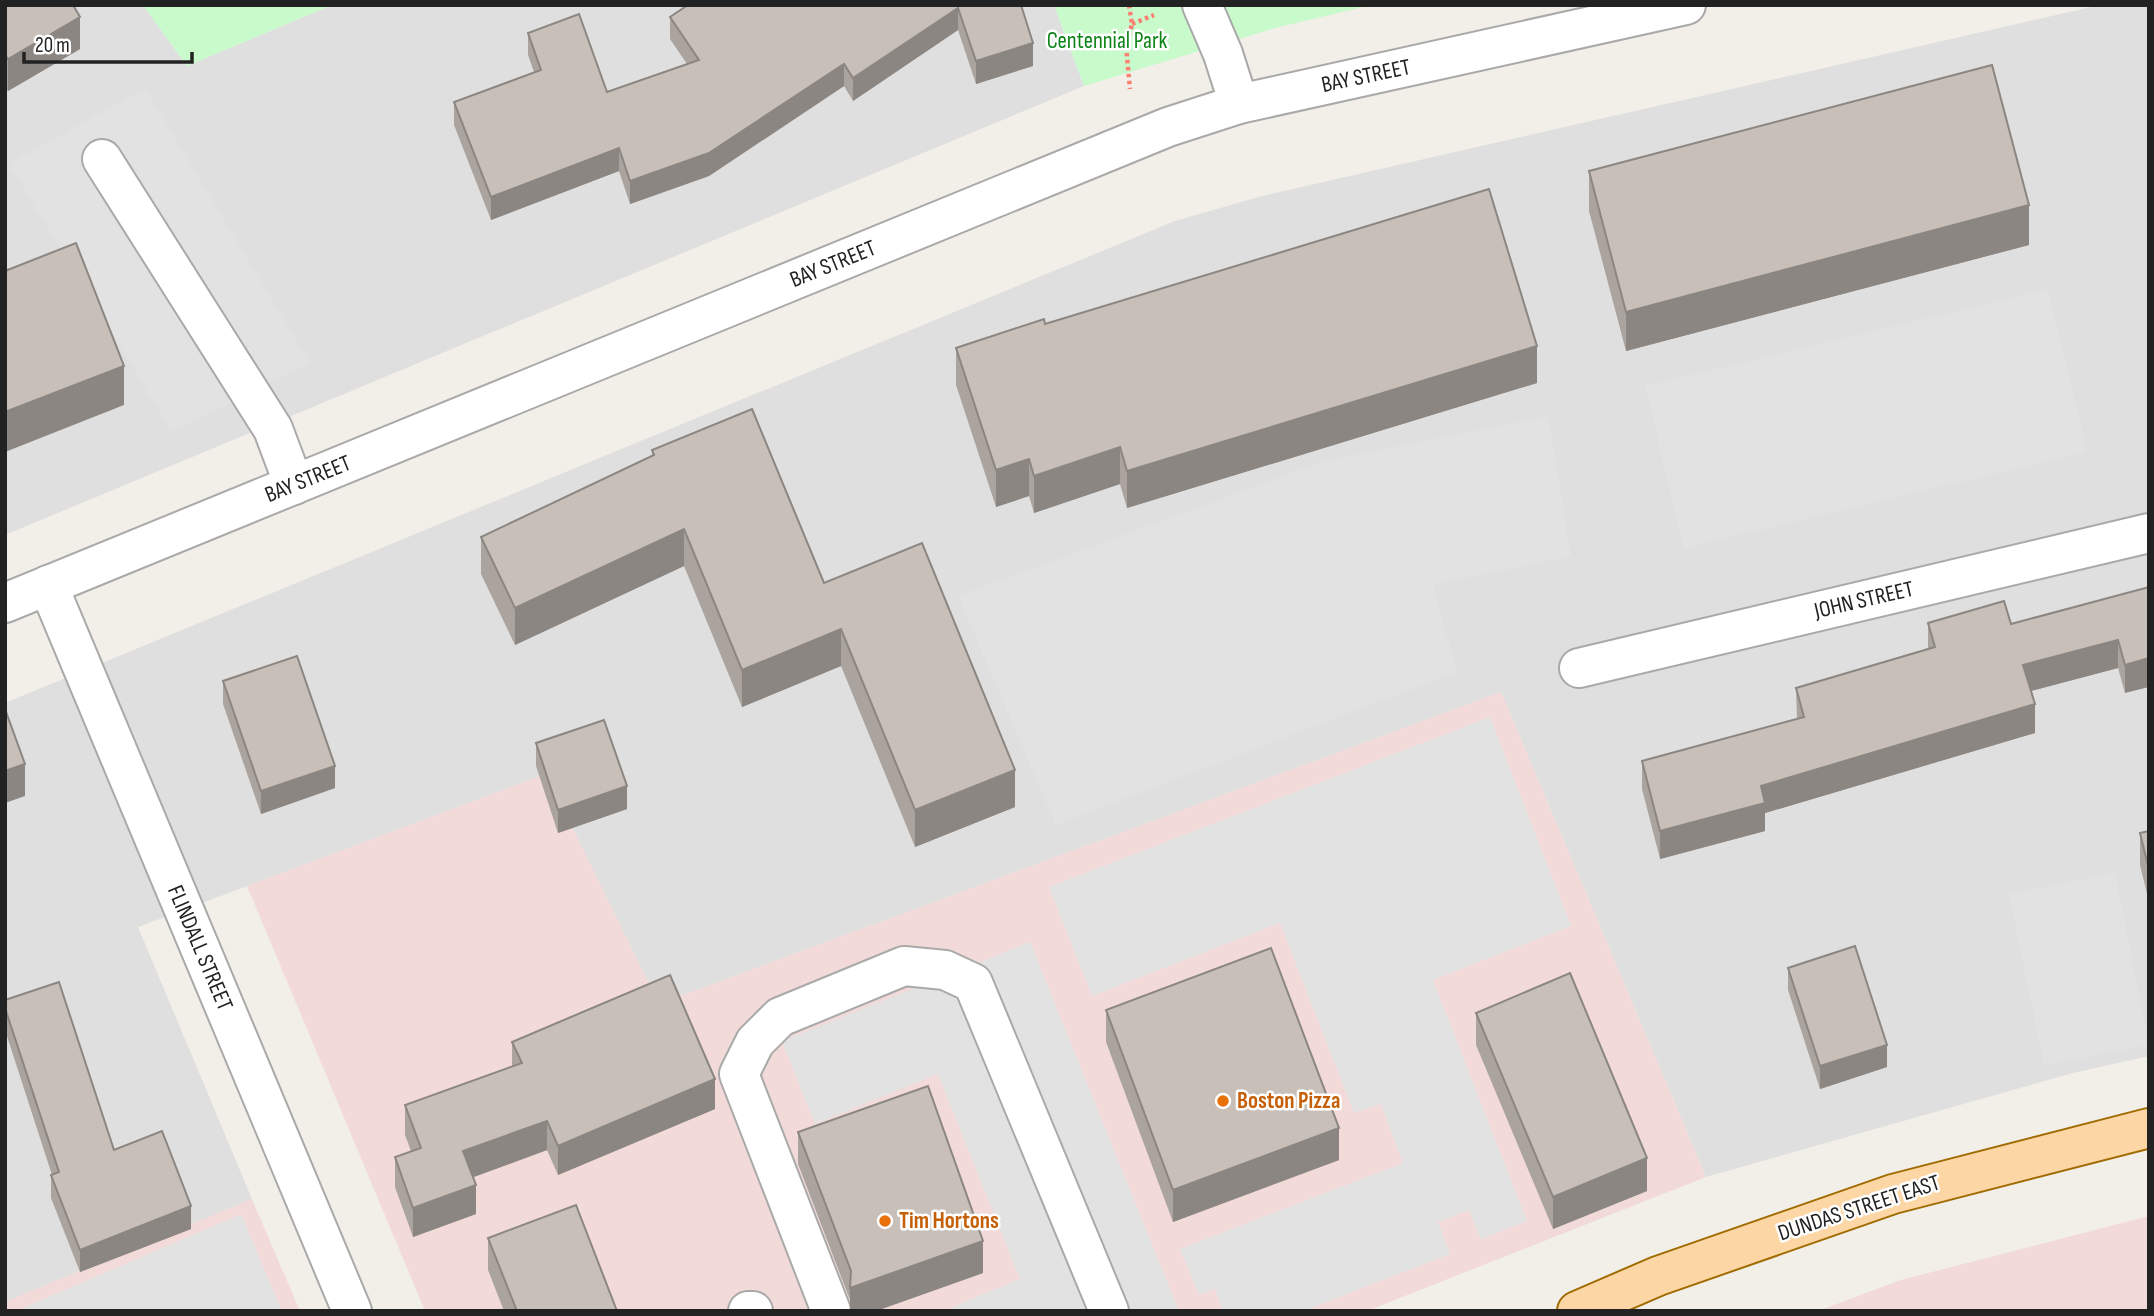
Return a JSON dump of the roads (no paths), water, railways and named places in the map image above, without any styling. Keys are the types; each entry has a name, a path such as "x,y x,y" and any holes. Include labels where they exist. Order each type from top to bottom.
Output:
{"main road":[{"name":"DUNDAS STREET EAST","path":"1577,1311 1658,1276 1893,1194 2149,1128"}],"street":[{"path":"1202,5 1223,54 1239,104"},
{"name":"BAY STREET","path":"5,603 1140,138 1239,104 1686,5"},
{"path":"102,159 273,429 294,485"},
{"name":"JOHN STREET","path":"1579,668 2149,533"},
{"name":"FLINDALL STREET","path":"48,584 352,1311"},
{"path":"831,1311 739,1074 755,1042 780,1017 904,966 945,970 973,983 1109,1311"},
{"path":"748,1311 753,1311"}],"place":[{"name":"Boston Pizza","path":"1223,1101"},
{"name":"Tim Hortons","path":"885,1221"}],"park label":[{"name":"Centennial Park","path":"1107,41"}]}
